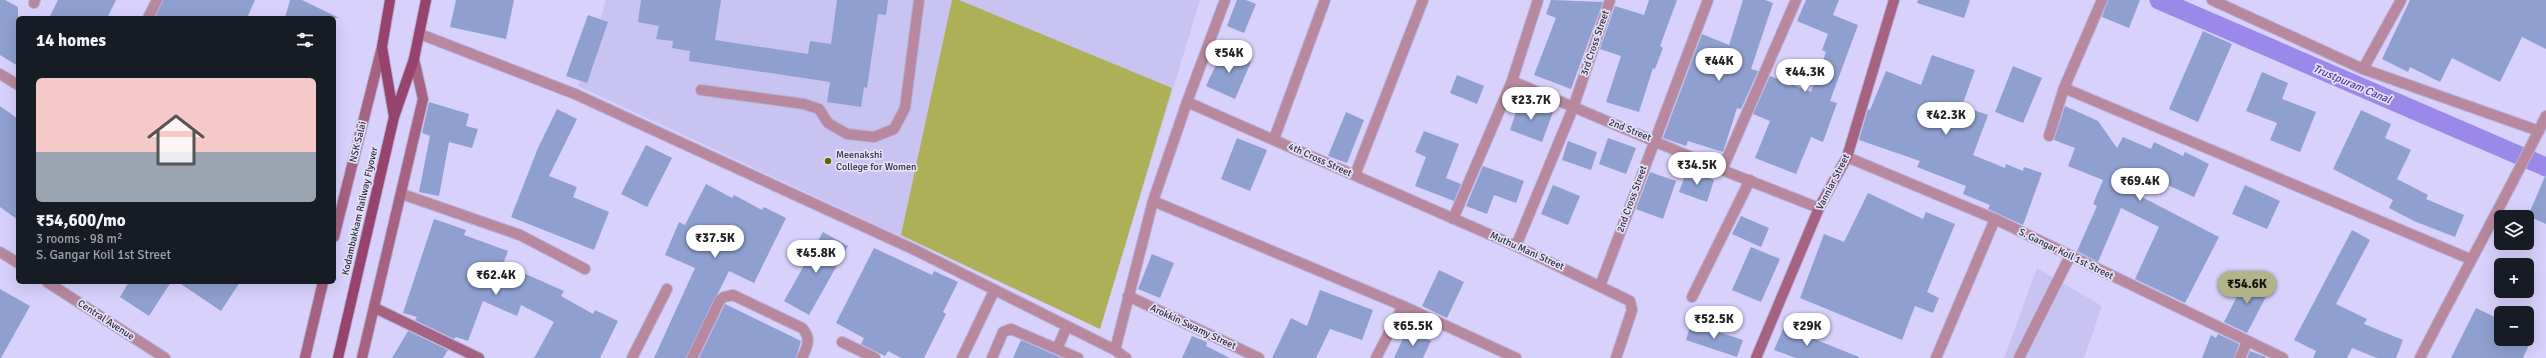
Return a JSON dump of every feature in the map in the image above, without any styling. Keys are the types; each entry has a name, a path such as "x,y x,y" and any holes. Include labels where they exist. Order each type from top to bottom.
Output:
{"main road":[{"name":"Kodambakkam Railway Flyover","path":"390,0 382,47 394,117"},
{"name":"Kodambakkam Railway Flyover","path":"338,358 390,132 414,59 426,0"}],"street":[{"path":"149,16 157,0"},
{"path":"701,90 804,104 818,109 828,122 847,134 874,137 894,129 905,108 919,0"},
{"path":"1114,350 1153,202 1187,102 1225,0"},
{"path":"1274,139 1325,0"},
{"path":"1355,175 1424,0"},
{"path":"1453,219 1512,81 1538,0"},
{"name":"3rd Cross Street","path":"1516,246 1573,108 1610,0"},
{"name":"2nd Cross Street","path":"1600,286 1708,0"},
{"path":"1722,170 1796,0"},
{"name":"Vanniar Street","path":"1756,358 1819,208 1847,157 1894,0"},
{"path":"2049,136 2064,88 2102,0"},
{"path":"2212,0 2363,69 2539,131"},
{"path":"2363,69 2400,0"},
{"path":"420,34 575,94 915,250 1114,350 1126,358"},
{"name":"NSK Salai","path":"336,229 382,47"},
{"path":"362,358 402,194 422,99 414,59"},
{"path":"0,74 16,85"},
{"name":"2nd Street","path":"1512,81 1722,170 1819,208"},
{"path":"2064,88 2470,259"},
{"name":"4th Cross Street","path":"1187,102 1453,219"},
{"path":"2420,358 2470,259 2504,203 2546,116"},
{"name":"S. Gangar Koil 1st Street","path":"1847,157 1995,219 2247,342 2283,358"},
{"path":"1692,297 1750,180"},
{"path":"402,194 520,235 585,268"},
{"path":"1153,202 1403,306 1516,358"},
{"name":"Muthu Mani Street","path":"1453,219 1516,246 1630,301 1633,306 1616,358"},
{"path":"1936,358 1995,219"},
{"path":"0,252 16,262"},
{"path":"2020,358 2070,256"},
{"name":"Central Avenue","path":"50,284 165,358"},
{"path":"305,358 323,284"},
{"path":"632,358 667,289"},
{"path":"962,358 994,291"},
{"path":"692,358 720,300 728,295 733,295 802,328 808,336 809,342 802,358"},
{"name":"Arokkin Swamy Street","path":"1128,296 1259,358"},
{"path":"1376,358 1403,306"},
{"path":"374,308 479,358"},
{"path":"1057,349 1067,326"},
{"path":"992,358 1006,329 1011,329 1078,358"},
{"path":"842,342 875,358"},
{"path":"2240,358 2247,342"}],"shaded area":[{"path":"604,0 1200,0 1100,329 578,86 606,1"},
{"path":"952,0 959,0 1172,88 1100,329 901,235"},
{"path":"2037,268 2102,306 2084,358 2004,358"}],"building":[{"path":"0,0 5,0 18,7 18,16 16,16 16,65 0,55"},
{"path":"58,0 116,0 108,16 50,16"},
{"path":"163,0 255,0 248,16 156,16"},
{"path":"290,0 302,0 335,16 286,16"},
{"path":"456,0 514,0 506,39 450,27"},
{"path":"641,0 721,0 715,40 808,54 810,41 831,44 837,0 888,0 886,15 878,14 867,88 864,87 861,107 827,102 830,82 689,61 690,51 672,48 673,41 656,39 659,26 638,22"},
{"path":"1237,0 1246,0 1256,4 1244,33 1227,26"},
{"path":"1551,0 1603,2 1571,89 1534,75 1556,18 1546,14"},
{"path":"1649,0 1677,0 1660,46 1663,48 1655,69 1653,68 1639,112 1606,102 1621,56 1600,49 1615,6 1644,15"},
{"path":"1743,0 1765,0 1773,3 1751,69 1758,71 1741,109 1737,108 1723,152 1688,141 1686,146 1663,138 1702,34 1729,45"},
{"path":"1806,0 1839,0 1833,15 1858,25 1830,101 1837,103 1823,142 1811,137 1796,174 1755,158 1770,121 1753,114 1770,76 1811,92 1826,52 1822,50 1828,34 1797,21"},
{"path":"1918,0 1970,0 1964,18 1917,3"},
{"path":"2108,0 2140,0 2129,28 2102,17"},
{"path":"2410,0 2546,0 2546,49 2522,37 2500,82 2452,58 2440,82 2410,67 2408,72 2382,59"},
{"path":"588,15 608,22 587,83 566,76"},
{"path":"2203,31 2232,44 2198,122 2169,109"},
{"path":"1223,50 1251,62 1235,99 1206,86"},
{"path":"1932,55 1975,70 1962,106 1988,115 1973,155 2005,168 2006,164 2023,171 2024,167 2042,173 2023,225 1988,209 1990,205 1963,194 1966,186 1917,167 1920,161 1859,140 1868,109 1870,110 1886,71 1921,85"},
{"path":"2013,66 2042,78 2023,123 1995,112"},
{"path":"2262,72 2288,83 2282,99 2316,112 2300,152 2270,140 2277,123 2246,111"},
{"path":"1457,75 1484,86 1477,104 1450,93"},
{"path":"1520,100 1553,112 1542,142 1510,130"},
{"path":"429,102 469,114 466,126 478,129 472,148 449,142 439,196 419,192 430,136 422,133"},
{"path":"0,106 16,118 16,219 0,207"},
{"path":"2065,106 2098,121 2117,148 2123,137 2151,149 2154,142 2183,156 2185,152 2209,164 2194,197 2148,176 2138,195 2219,237 2185,303 2135,279 2159,227 2121,208 2098,262 2077,251 2097,206 2093,204 2103,180 2068,166 2075,148 2054,140"},
{"path":"557,109 577,119 549,176 577,187 573,197 609,212 594,250 511,217 538,148"},
{"path":"2361,110 2391,124 2385,138 2411,150 2397,179 2428,195 2426,199 2464,215 2455,237 2414,221 2389,208 2393,200 2333,169"},
{"path":"1346,112 1364,120 1347,163 1328,156"},
{"path":"1424,131 1459,144 1446,178 1461,184 1454,201 1415,186 1426,157 1415,152"},
{"path":"1237,138 1267,150 1250,191 1221,179"},
{"path":"1608,138 1636,148 1626,174 1599,164"},
{"path":"1568,141 1597,152 1591,170 1562,160"},
{"path":"646,145 672,158 647,207 621,194"},
{"path":"1483,166 1524,181 1516,203 1494,195 1487,214 1466,206"},
{"path":"1687,170 1714,180 1707,202 1679,192"},
{"path":"1650,172 1676,181 1663,219 1636,209"},
{"path":"2546,174 2546,224 2534,219 2534,210 2531,210"},
{"path":"706,184 732,198 734,195 762,210 764,207 786,218 754,283 729,271 686,358 654,358 695,268 665,255 679,222 685,225"},
{"path":"1553,185 1580,196 1568,225 1541,214"},
{"path":"2245,185 2280,201 2267,229 2232,214"},
{"path":"1868,193 1923,219 1926,212 1955,224 1927,292 1939,298 1933,313 1915,306 1902,340 1800,298 1824,234 1844,242"},
{"path":"1741,216 1769,228 1761,247 1732,234"},
{"path":"434,219 466,230 464,235 508,251 503,264 564,291 561,296 593,314 595,310 618,321 600,358 534,358 554,322 521,305 517,316 483,301 468,341 456,337 454,339 415,320 417,317 403,313"},
{"path":"2352,230 2370,240 2336,304 2367,319 2364,324 2403,340 2396,358 2377,358 2352,348 2347,358 2313,358 2316,351 2294,340"},
{"path":"823,232 848,246 809,315 784,301"},
{"path":"1751,247 1780,259 1761,302 1732,290"},
{"path":"874,248 932,275 934,271 958,282 943,312 946,314 924,358 901,358 888,351 885,356 861,344 864,338 836,323"},
{"path":"1152,254 1174,263 1160,298 1138,289"},
{"path":"1439,270 1464,282 1447,318 1422,306"},
{"path":"2247,277 2270,289 2247,333 2224,322"},
{"path":"128,284 170,284 149,316 120,297"},
{"path":"181,284 239,284 221,311"},
{"path":"0,289 30,306 1,358 0,358"},
{"path":"1320,290 1373,310 1362,340 1330,329 1316,358 1272,358 1291,318 1307,326"},
{"path":"725,304 801,341 796,358 699,358"},
{"path":"2476,308 2494,317 2494,346 2528,346 2523,358 2451,358"},
{"path":"1691,323 1743,340 1737,357 1686,340"},
{"path":"1784,327 1859,358 1796,358 1774,350"},
{"path":"1407,330 1431,341 1423,358 1394,358"},
{"path":"408,331 448,350 443,358 392,358"},
{"path":"2218,334 2239,344 2234,358 2202,358 2211,335 2216,338"},
{"path":"1192,336 1207,342 1206,346 1230,358 1182,358"},
{"path":"1021,340 1055,355 1062,358 1013,358"},
{"path":"2250,351 2266,357 2247,358"}],"waterway":[{"name":"Trustpuram Canal","path":"2159,0 2546,167"}],"place":[{"name":"Meenakshi College for Women","path":"828,161"}]}
